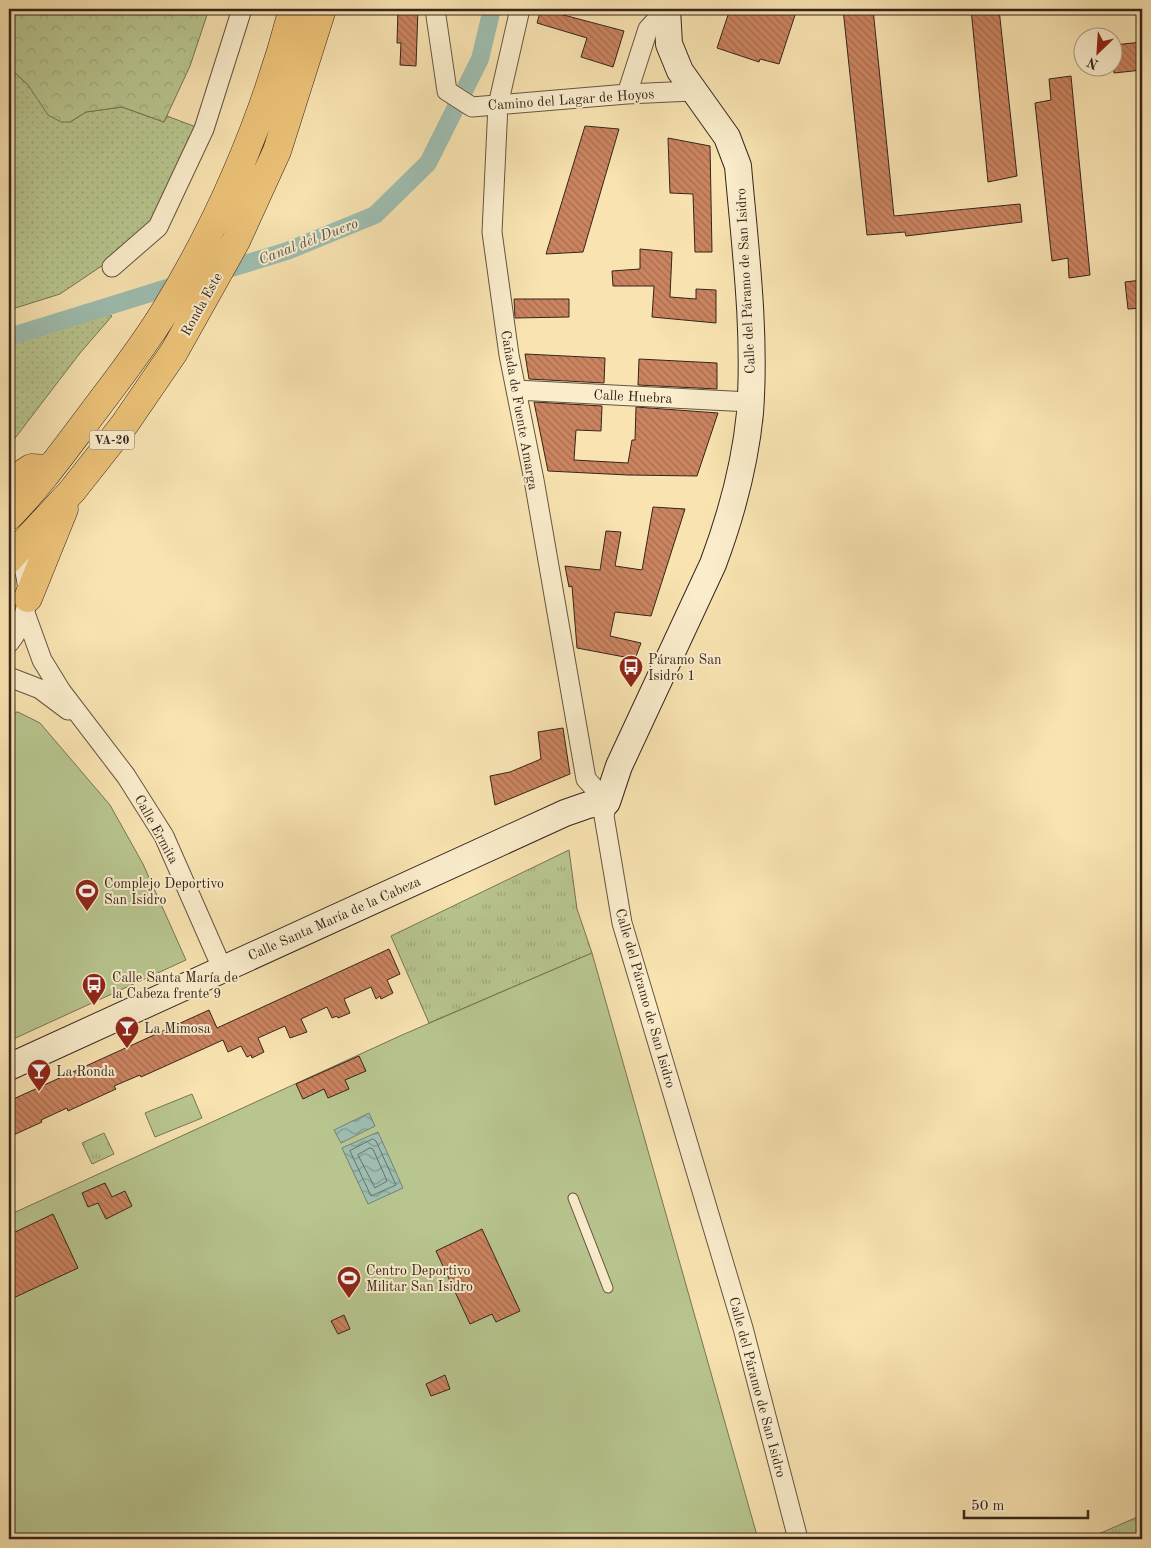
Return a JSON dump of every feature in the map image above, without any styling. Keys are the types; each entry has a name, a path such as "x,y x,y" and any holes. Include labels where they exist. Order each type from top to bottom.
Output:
{"highway":[{"name":"Ronda Este","path":"9,516 50,469 117,380 165,311 210,232 256,127 292,9"},
{"name":"Ronda Este","path":"11,551 72,491 124,425 174,352 236,241 277,151 322,9"},
{"path":"9,483 31,468 50,469"},
{"path":"27,606 72,491"}],"street":[{"path":"112,267 158,227 204,129 242,9"},
{"name":"Camino del Lagar de Hoyos","path":"435,9 447,92 472,107 627,94 692,91"},
{"name":"Cañada de Fuente Amarga","path":"520,9 498,105 492,232 516,390 586,779 607,802"},
{"name":"Calle del Páramo de San Isidro","path":"666,9 669,44 680,71 692,91 727,137 738,166 752,349 750,402 740,474 725,532 709,573 619,766 604,816 622,923 743,1328 798,1539"},
{"name":"Calle del Páramo de San Isidro","path":"627,94 648,29 666,9"},
{"name":"Calle Huebra","path":"516,390 750,402"},
{"name":"Calle Ermita","path":"11,551 26,574 27,606 42,660 126,776 164,836 222,968"},
{"path":"9,642 17,632 27,606"},
{"name":"Calle Ermita","path":"9,677 40,689 88,726"},
{"name":"Calle Santa María de la Cabeza","path":"9,1066 565,813 588,805 607,802"}],"lane":[{"path":"573,1198 608,1288"}],"green space":[{"path":"9,9 209,9 190,66 164,122 122,107 86,112 70,122 61,122 48,115 28,85 9,67"},
{"path":"9,67 37,96 70,122 86,112 122,107 164,122 167,116 196,127 149,225 103,265 60,294 9,310"},
{"path":"108,314 112,316 80,353 9,446 9,342 88,315"},
{"name":"Complejo Deportivo San Isidro","path":"18,712 40,723 110,805 143,864 186,960 9,1041 9,713"},
{"path":"569,850 577,909 592,953 429,1023 391,936"},
{"name":"Centro Deportivo Militar San Isidro","path":"592,953 758,1539 9,1539 9,1215 402,1035"},
{"path":"192,1094 202,1118 155,1137 145,1113"},
{"path":"104,1133 114,1154 92,1164 82,1143"},
{"path":"1142,1515 1142,1539 1087,1539"}],"water":[{"path":"369,1113 375,1126 341,1143 334,1130"},
{"path":"378,1132 403,1188 368,1204 342,1148"}],"building":[{"path":"398,9 418,9 416,66 400,65 401,43 397,43"},
{"path":"541,9 624,31 613,67 581,57 587,38 537,23"},
{"path":"730,9 797,9 779,64 760,59 759,62 717,48"},
{"path":"843,9 873,9 894,216 1020,204 1022,222 906,236 905,232 867,235"},
{"path":"971,9 999,9 1017,176 988,182"},
{"path":"1142,42 1142,70 1124,72 1124,44"},
{"path":"1071,76 1090,275 1069,278 1068,258 1052,261 1035,103 1051,100 1049,79"},
{"path":"585,126 619,129 583,252 546,254"},
{"path":"668,138 710,146 712,252 695,252 693,194 670,193"},
{"path":"640,249 672,252 670,297 696,299 696,289 716,290 716,323 652,317 654,286 613,286 612,271 640,269"},
{"path":"1142,280 1142,308 1128,309 1125,282"},
{"path":"514,299 569,299 569,317 515,318"},
{"path":"525,354 605,358 604,383 529,379"},
{"path":"639,359 717,363 717,389 638,385"},
{"path":"534,402 602,406 601,431 576,430 574,460 628,463 632,440 635,440 636,407 718,413 697,476 548,471"},
{"path":"653,507 685,509 651,616 615,612 610,636 641,643 635,659 577,648 572,586 569,587 565,566 600,570 606,531 621,532 615,566 642,570"},
{"path":"563,728 570,774 495,805 490,776 510,772 541,759 538,732"},
{"path":"389,949 400,974 387,980 393,993 381,999 380,996 376,999 371,987 344,999 350,1013 338,1018 337,1016 332,1018 327,1007 301,1019 307,1032 290,1038 285,1026 258,1038 264,1052 252,1058 251,1055 247,1057 241,1046 228,1052 223,1040 141,1077 140,1075 114,1086 116,1089 68,1111 67,1108 9,1137 9,1101 209,1010 217,1028"},
{"path":"359,1056 366,1071 345,1080 349,1089 328,1098 324,1089 303,1099 296,1084"},
{"path":"105,1183 112,1197 125,1191 132,1206 106,1219 98,1203 88,1207 82,1193"},
{"path":"53,1214 78,1268 9,1300 9,1235"},
{"path":"482,1229 520,1311 496,1322 492,1314 470,1324 436,1251"},
{"path":"344,1315 350,1329 338,1334 331,1321"},
{"path":"445,1375 450,1389 431,1396 426,1384"}],"waterway":[{"name":"Canal del Duero","path":"215,273 287,251 375,215 428,163 480,59 492,9"},
{"name":"Canal del Duero","path":"9,337 183,283"}],"place":[{"name":"Páramo San Isidro 1","path":"631,688"},
{"name":"Complejo Deportivo San Isidro","path":"87,912"},
{"name":"Calle Santa María de la Cabeza frente 9","path":"94,1006"},
{"name":"La Mimosa","path":"127,1049"},
{"name":"La Ronda","path":"39,1092"},
{"name":"Centro Deportivo Militar San Isidro","path":"349,1299"}]}
